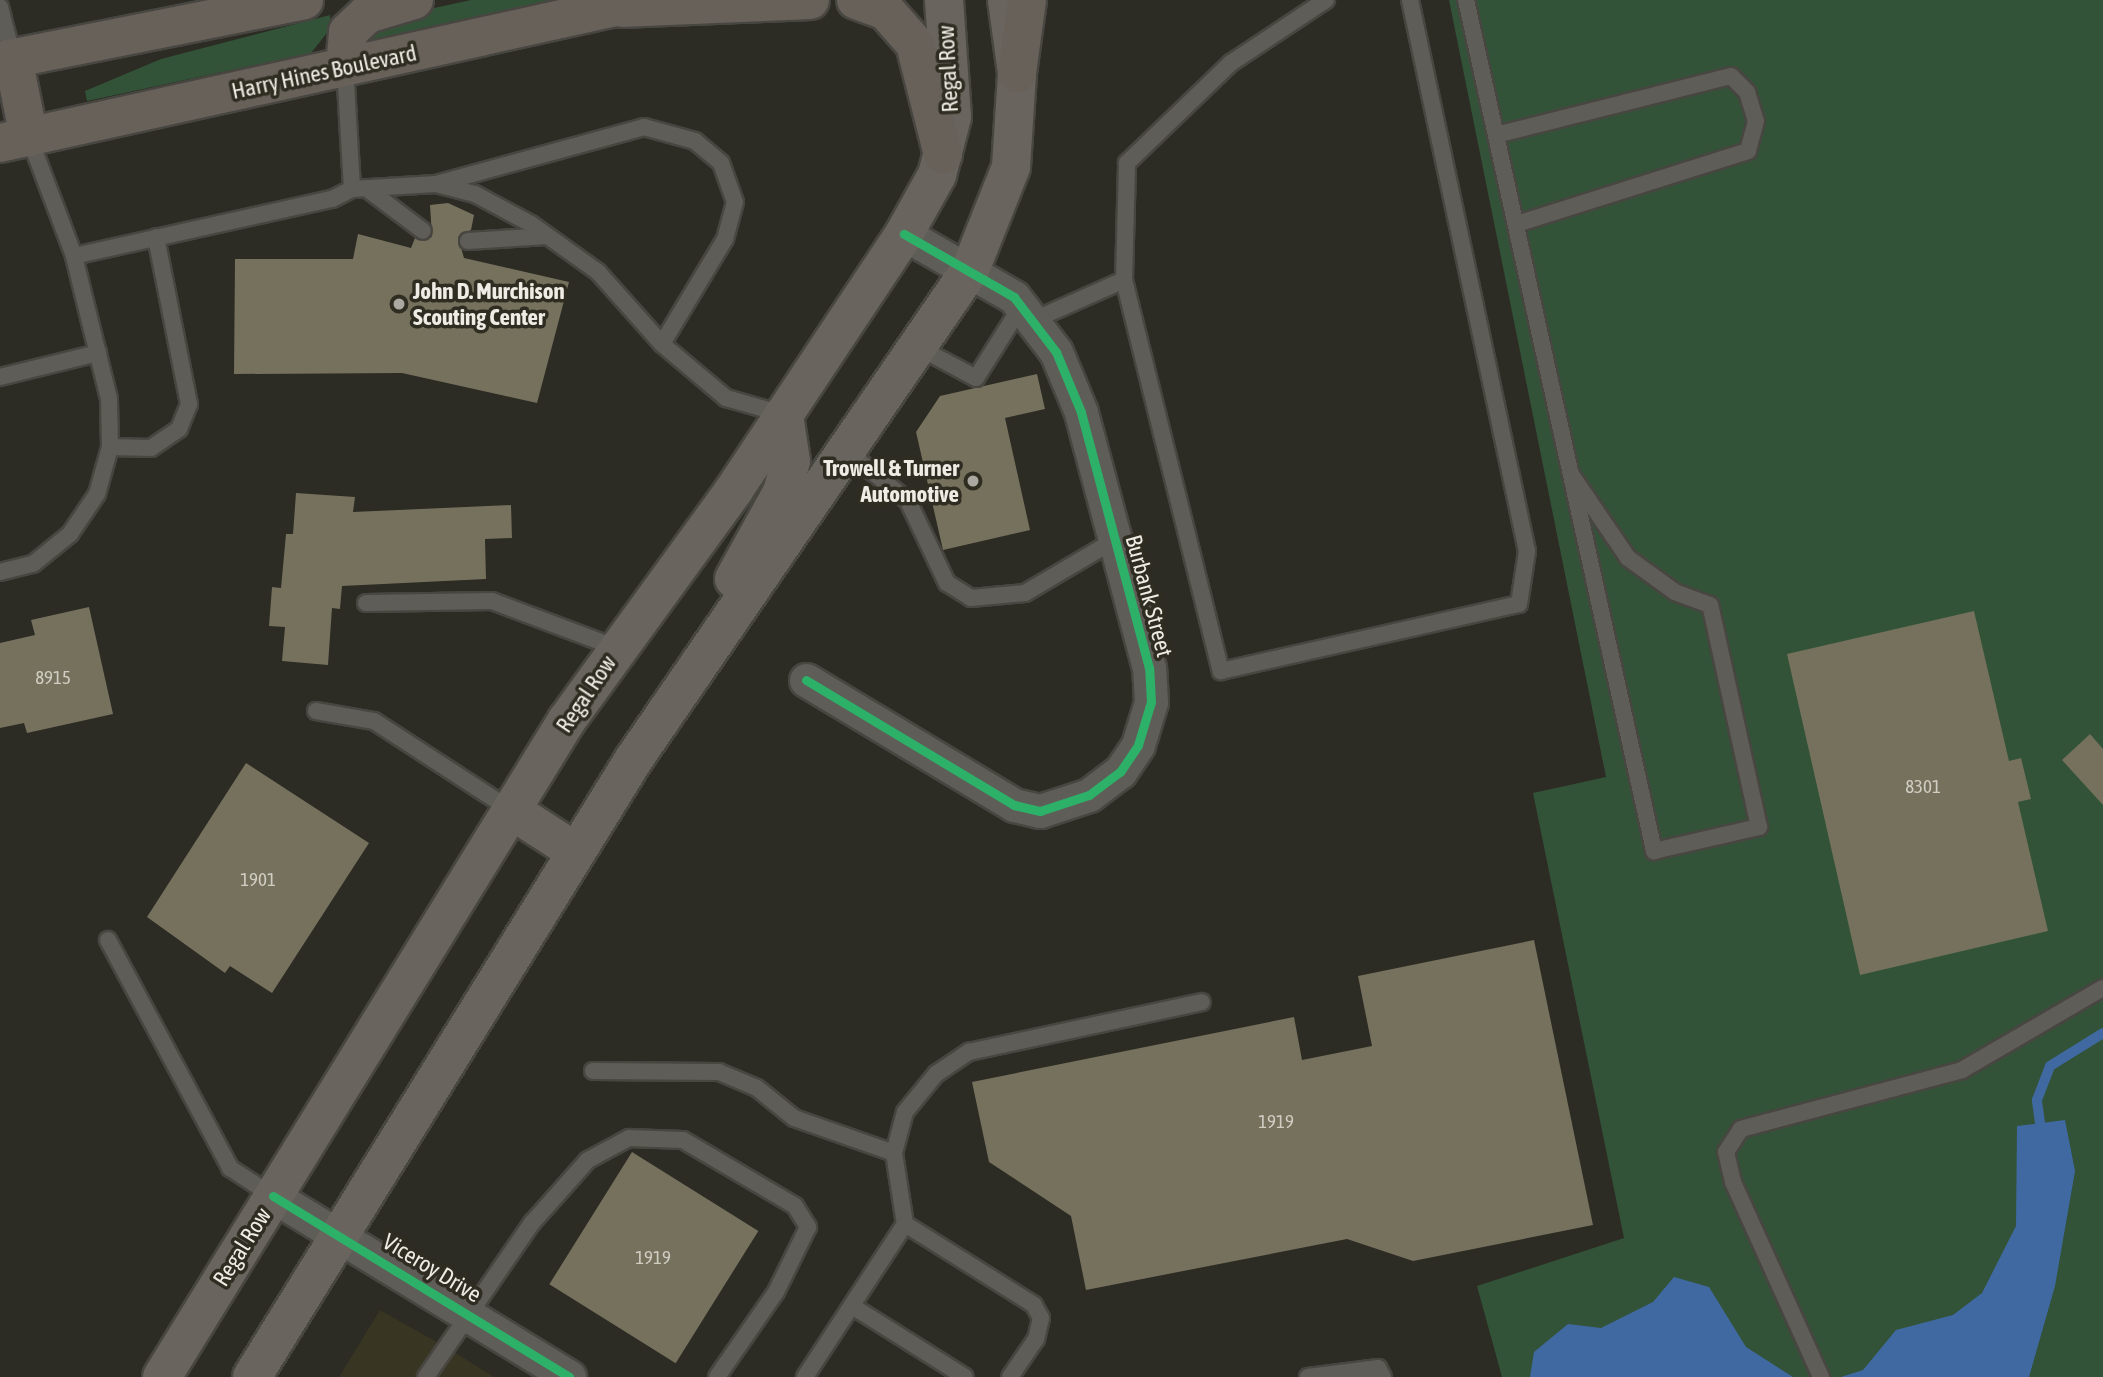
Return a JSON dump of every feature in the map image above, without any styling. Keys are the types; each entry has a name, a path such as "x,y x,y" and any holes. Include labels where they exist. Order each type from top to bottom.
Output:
{"main road":[{"path":"15,140 7,60 304,0"},
{"path":"345,67 348,32 367,14 414,0"},
{"name":"Harry Hines Boulevard","path":"15,140 630,4 810,0"},
{"path":"856,0 886,11 915,44 943,155"},
{"name":"Regal Row","path":"162,1377 511,810 617,648 784,415 904,234 943,155 952,117 944,0"},
{"path":"1007,0 1017,73"},
{"path":"252,1377 576,852 970,270 1011,167 1017,73 1027,0"},
{"path":"726,629 730,585 782,492 791,461 784,415"},
{"path":"511,810 576,852"}],"street":[{"path":"904,234 970,270 1029,312"},
{"name":"Burbank Street","path":"806,680 1014,805 1040,811 1089,795 1119,772 1138,744 1151,702 1149,668 1081,412 1029,312"},
{"name":"Viceroy Drive","path":"274,1196 466,1311 569,1377"}],"lane":[{"path":"1326,0 1231,63 1127,163 1124,280 1221,671 1518,604 1527,551 1410,0"},
{"path":"1466,0 1654,851 1759,827 1710,605 1675,592 1628,558 1571,474"},
{"path":"0,7 7,60"},
{"path":"345,67 359,188"},
{"path":"1496,135 1731,76 1747,92 1756,121 1748,151 1516,224"},
{"path":"74,256 332,199 359,188 436,184 644,127 695,141 721,163 735,202 725,239 662,344"},
{"path":"0,572 33,564 70,534 97,494 110,447 109,399 74,256 15,140"},
{"path":"436,184 475,194 547,236 598,272 662,344 726,398 784,415"},
{"path":"359,188 424,230"},
{"path":"468,241 547,236"},
{"path":"110,447 151,448 179,429 189,404 156,237"},
{"path":"918,347 976,378 1029,312 1124,280"},
{"path":"0,377 98,353"},
{"path":"848,452 908,501 947,583 971,598 1025,593 1115,540"},
{"path":"366,603 492,601 617,648"},
{"path":"316,711 374,721 511,810"},
{"path":"108,940 230,1168 274,1196"},
{"path":"1820,1376 1733,1182 1726,1152 1741,1129 1962,1070 2103,988"},
{"path":"805,1377 905,1224 894,1153 905,1112 936,1074 968,1052 1202,1002"},
{"path":"593,1071 719,1072 757,1088 794,1118 894,1153"},
{"path":"426,1377 466,1311 588,1160 629,1138 683,1140 795,1206 808,1227 776,1292 717,1377"},
{"path":"905,1224 1034,1305 1041,1318 1036,1339 1010,1377"},
{"path":"852,1306 965,1377"},
{"path":"1308,1377 1378,1368 1383,1377"}],"shaded area":[{"path":"380,1310 451,1350 494,1377 339,1377"}],"green space":[{"path":"471,0 558,0 372,40 370,29 402,15"},
{"path":"1449,0 2103,0 2103,1377 1502,1377 1477,1286 1624,1238 1533,793 1606,777"},
{"path":"330,15 331,28 311,53 87,101 85,91 161,59"}],"water":[{"path":"2065,1120 2075,1171 2055,1286 2029,1377 1841,1377 1863,1370 1896,1330 1953,1315 1982,1293 2016,1226 2017,1126"},
{"path":"1674,1277 1709,1287 1746,1347 1793,1377 1530,1377 1534,1352 1568,1324 1601,1328 1653,1302"}],"building":[{"name":"John D. Murchison Scouting Center","path":"448,203 474,215 471,230 458,237 464,258 569,282 537,403 402,373 234,374 235,259 353,259 358,234 411,248 415,238 432,237 430,205"},
{"name":"Trowell & Turner Automotive","path":"1037,374 1045,409 1005,418 1030,530 943,550 916,432 940,396"},
{"path":"296,493 355,497 353,512 511,505 512,538 485,539 486,579 342,586 340,609 332,608 328,665 282,661 285,627 269,626 272,587 281,588 286,534 293,534"},
{"path":"89,607 113,714 27,733 24,723 0,728 0,643 35,635 31,620"},
{"path":"1974,611 2009,761 2021,758 2031,799 2018,802 2048,931 1860,975 1787,654"},
{"path":"2090,734 2103,749 2103,805 2062,760"},
{"path":"246,763 369,843 272,993 230,966 225,973 147,917"},
{"path":"1534,940 1593,1225 1413,1261 1347,1239 1086,1290 1071,1216 989,1162 972,1082 1294,1017 1302,1060 1372,1046 1358,976"},
{"path":"632,1152 758,1231 676,1363 549,1284"}],"waterway":[{"path":"2042,1137 2037,1100 2050,1066 2103,1033"}],"cycle path":[{"path":"806,680 1014,805 1040,811 1089,795 1120,772 1138,745 1151,702 1149,668 1081,412 1056,352 1014,297 904,234"},
{"path":"273,1196 569,1377"}],"place":[{"name":"John D. Murchison Scouting Center","path":"399,304"},
{"name":"Trowell & Turner Automotive","path":"973,481"}]}
